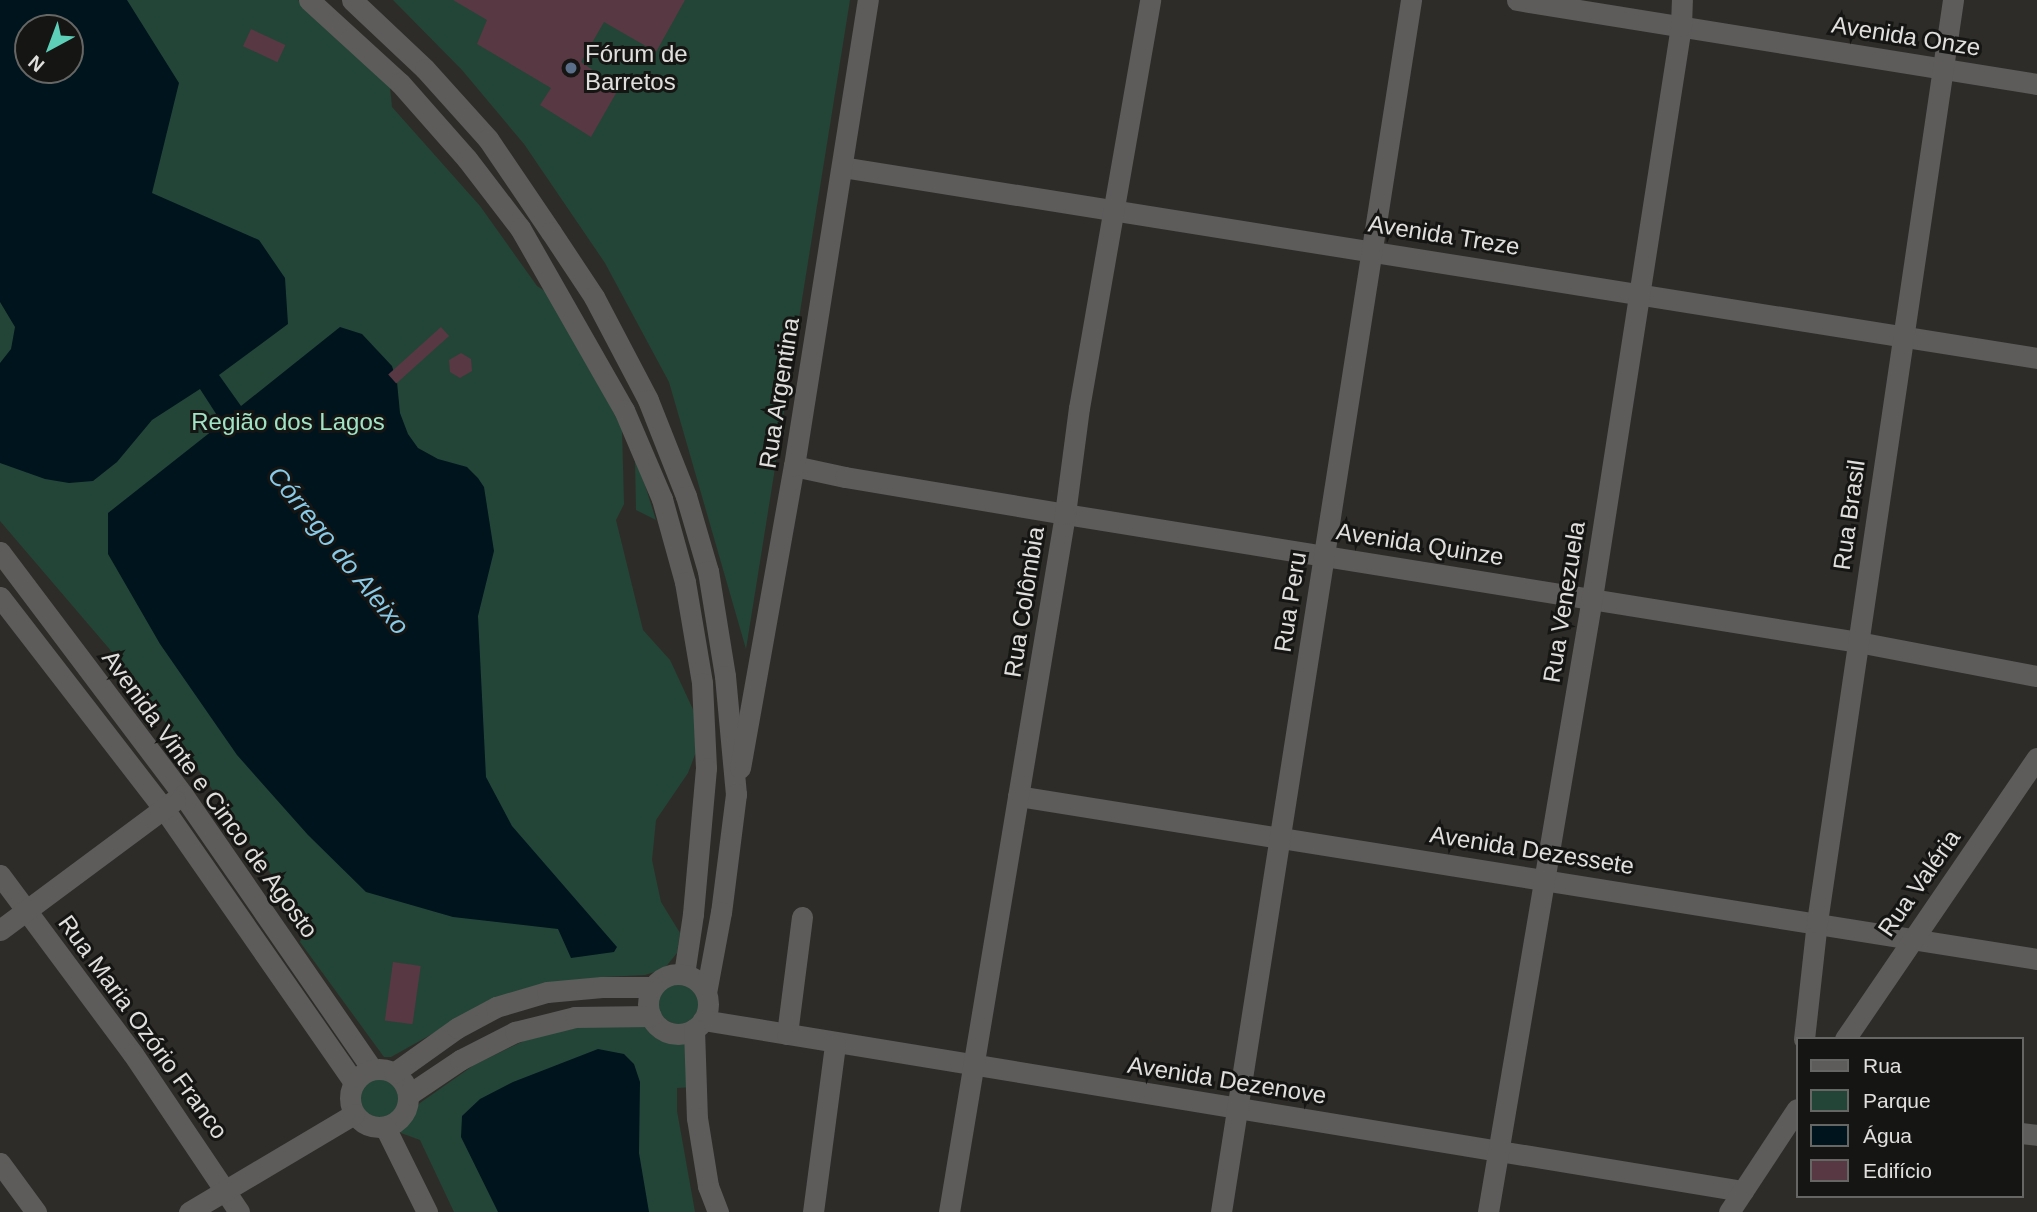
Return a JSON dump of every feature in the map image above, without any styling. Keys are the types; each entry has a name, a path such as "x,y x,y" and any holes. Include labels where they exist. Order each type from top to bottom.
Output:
{"street":[{"path":"309,0 400,83 467,159 520,228 624,410 662,499 685,582 702,683 706,768 693,914 684,974"},
{"path":"352,0 425,69 488,139 594,297 648,400 686,496 708,571 725,676 736,794 721,912 706,993 708,1009 699,1025 697,1118 708,1186 718,1212"},
{"name":"Rua Argentina","path":"736,794 794,466 868,0"},
{"name":"Rua Colômbia","path":"949,1212 1065,514 1079,408 1150,0"},
{"name":"Rua Peru","path":"1221,1212 1411,0"},
{"name":"Avenida Onze","path":"1517,0 2037,84"},
{"name":"Rua Venezuela","path":"1488,1212 1591,598 1681,26 1682,0"},
{"name":"Rua Brasil","path":"1804,1037 1817,922 1953,0"},
{"name":"Avenida Treze","path":"842,167 2037,358"},
{"name":"Avenida Quinze","path":"794,466 1065,514 1858,642 2037,676"},
{"name":"Avenida Vinte e Cinco de Agosto","path":"0,552 7,574 183,795 383,1071"},
{"name":"Avenida Vinte e Cinco de Agosto","path":"0,597 164,809 354,1082"},
{"name":"Rua Valéria","path":"1846,1037 2037,758"},
{"path":"0,930 183,795"},
{"name":"Avenida Dezessete","path":"1018,796 1913,937 2037,959"},
{"name":"Rua Maria Ozório Franco","path":"0,876 227,1190 239,1212"},
{"path":"787,1034 802,917"},
{"path":"699,1025 675,1034 665,1030 651,1016 648,1001 653,987 666,976 684,974 698,981 706,993"},
{"path":"383,1071 404,1083 408,1096 406,1110 398,1121 385,1127 374,1128 362,1123 349,1104 354,1082 362,1074 383,1071 496,1007 547,992 602,987 653,987"},
{"path":"408,1096 460,1060 515,1032 575,1017 651,1016"},
{"name":"Avenida Dezenove","path":"699,1025 787,1034 1743,1191"},
{"path":"813,1212 835,1044"},
{"path":"1729,1212 1796,1111"},
{"path":"189,1212 354,1114"},
{"path":"385,1127 427,1212"},
{"path":"0,1163 36,1212"}],"green space":[{"name":"Região dos Lagos","path":"0,0 298,0 390,87 392,107 480,206 537,286 554,297 622,429 624,504 616,520 643,630 670,660 697,718 696,752 688,773 656,820 652,860 661,902 680,933 677,953 664,969 645,975 604,977 475,1010 391,1057 384,1057 300,942 306,924 136,680 0,521"},
{"path":"393,0 850,0 746,649 669,382 605,263 524,144 462,70"},
{"path":"635,459 645,485 656,520 636,510"},
{"path":"679,982 694,988 700,1003 694,1018 679,1024 664,1018 658,1003 664,988"},
{"path":"587,1026 653,1027 679,1042 690,1042 691,1087 677,1088 677,1111 695,1212 454,1212 420,1140 401,1133 399,1129 420,1103 474,1065 532,1037"},
{"path":"378,1077 393,1083 399,1098 393,1113 378,1119 363,1113 357,1098 363,1083"}],"water":[{"name":"Córrego do Aleixo","path":"0,0 127,0 179,83 152,193 259,240 285,278 288,324 219,375 241,406 340,327 362,334 392,366 397,382 400,413 408,434 418,448 438,459 467,467 484,487 494,551 478,616 486,777 512,826 617,947 614,952 571,958 558,929 453,917 366,892 308,835 237,755 160,644 108,554 108,513 222,423 200,389 152,420 117,462 93,481 69,483 45,479 0,463 0,363 11,349 15,327 0,302"},
{"path":"598,1049 624,1054 634,1064 640,1082 639,1153 649,1212 498,1212 461,1137 462,1116 480,1099 513,1082"}],"building":[{"name":"Fórum de Barretos","path":"453,0 685,0 656,52 604,22 581,62 619,88 591,137 540,105 551,88 477,44 487,20"},
{"path":"251,29 285,45 277,62 243,46"},
{"path":"441,327 449,336 396,383 388,375"},
{"path":"461,353 471,359 472,371 460,378 450,372 449,360"},
{"path":"393,962 421,966 413,1024 385,1020"}],"place":[{"name":"Fórum de Barretos","path":"571,68"}]}
